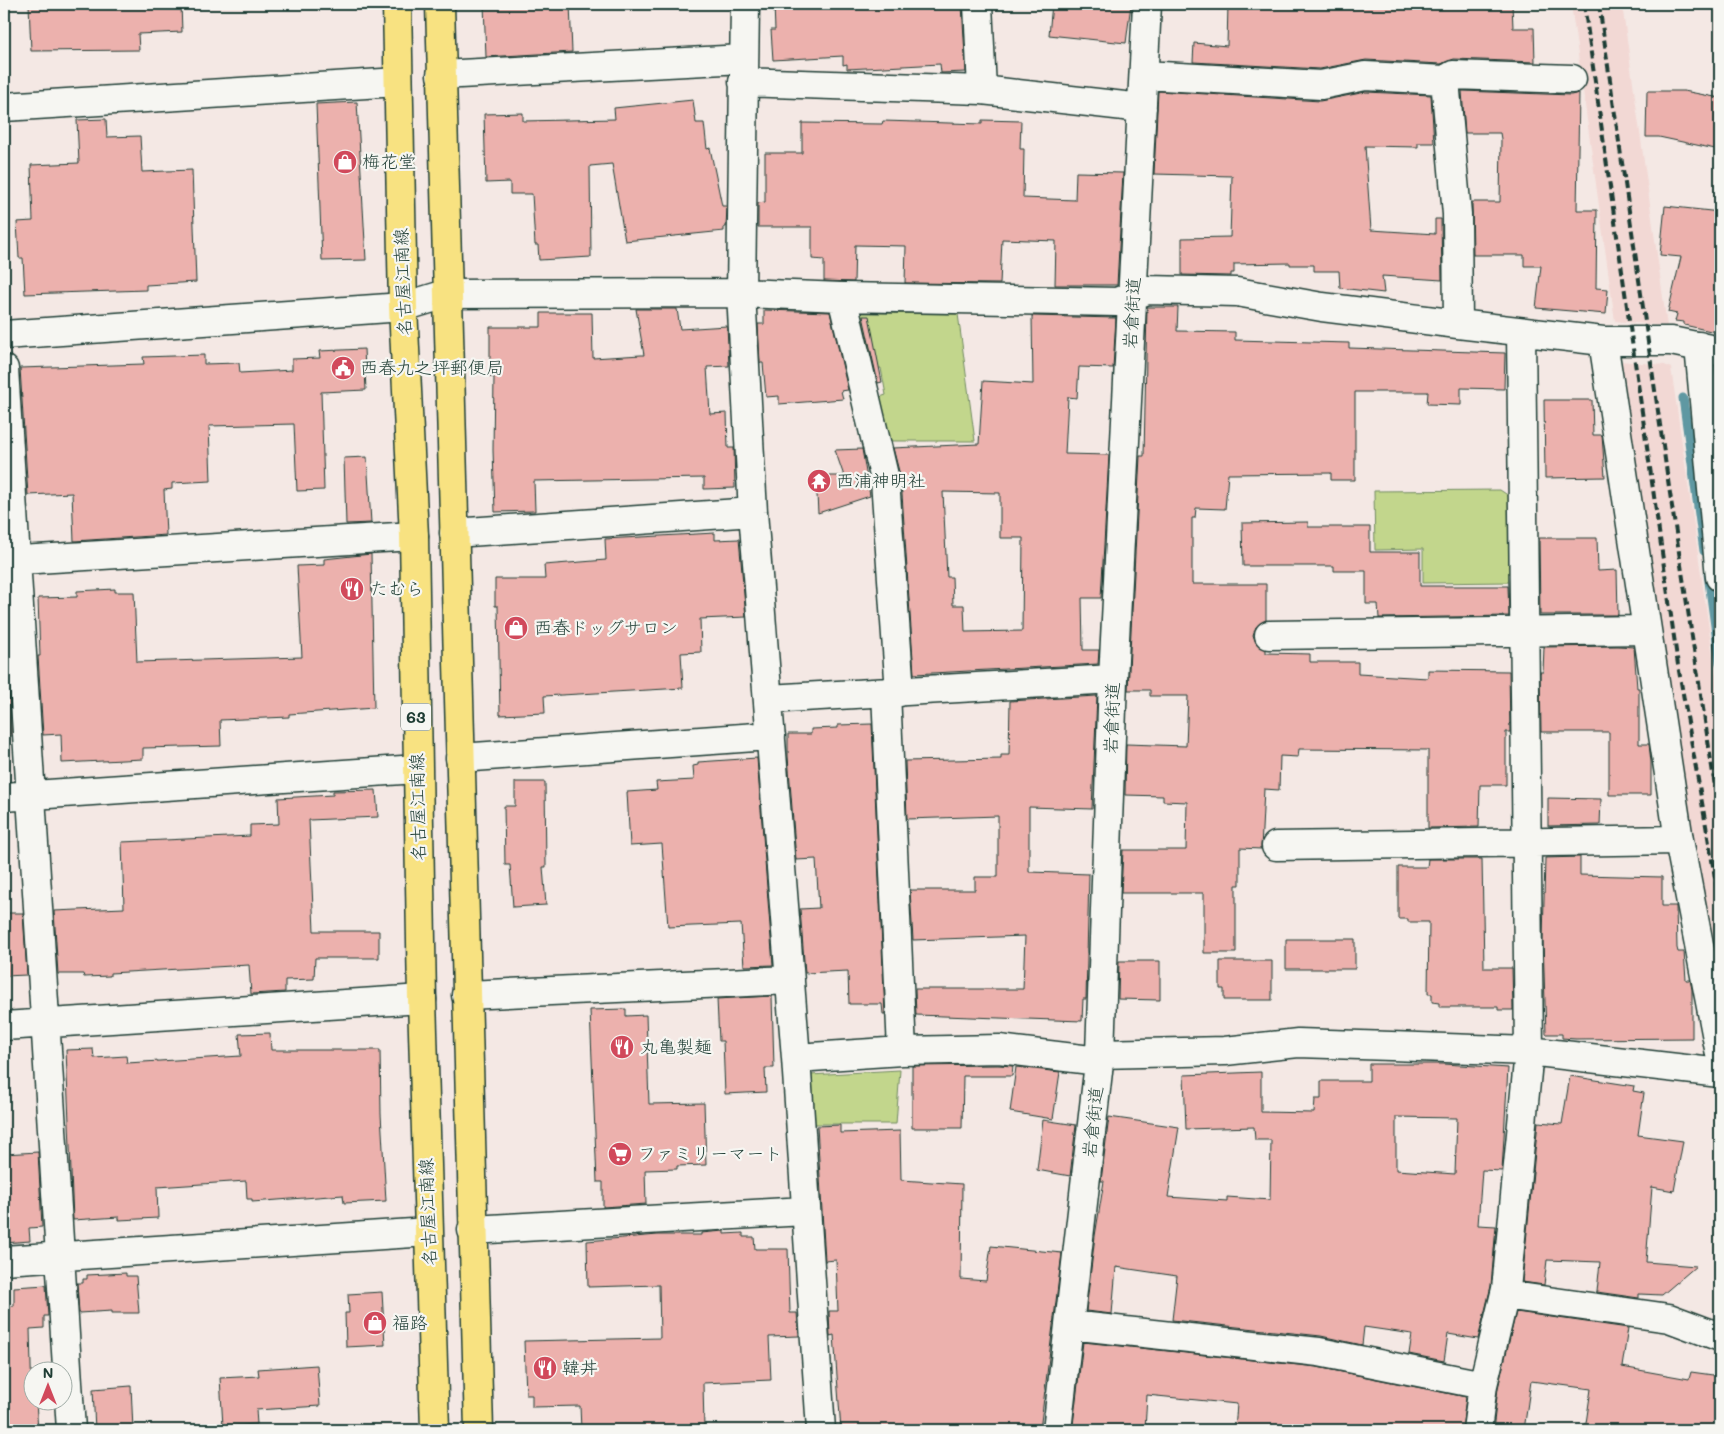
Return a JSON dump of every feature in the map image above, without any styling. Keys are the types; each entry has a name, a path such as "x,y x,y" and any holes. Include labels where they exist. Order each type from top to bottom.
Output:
{"main road":[{"name":"名古屋江南線","path":"397,4 403,307 414,536 422,999 435,1430"},
{"path":"440,4 446,294 478,1430"}],"street":[{"path":"744,4 741,293 754,512 796,1058 821,1430"},
{"path":"978,4 982,90"},
{"name":"岩倉街道","path":"1057,1430 1100,1058 1113,680 1147,4"},
{"path":"441,75 743,71 982,90 1142,108"},
{"path":"1144,75 1320,86 1365,76 1445,80 1453,75 1572,79"},
{"path":"1445,80 1457,214 1458,324"},
{"path":"4,107 398,82"},
{"path":"4,334 403,307 446,294 741,293 842,297 1117,302 1147,290 1237,292 1322,307 1521,332 1603,341 1671,342 1710,348 1720,568"},
{"path":"842,297 885,480 893,692 902,1051"},
{"path":"1477,1430 1483,1385 1504,1295 1529,1051 1521,332"},
{"path":"1603,341 1679,840 1720,1054"},
{"path":"4,369 10,560 31,795 72,1430"},
{"path":"454,532 754,512"},
{"path":"10,560 414,536"},
{"path":"1268,635 1646,630"},
{"path":"768,699 1113,680"},
{"path":"460,758 771,736"},
{"path":"4,797 417,769"},
{"path":"1276,846 1679,840"},
{"path":"466,995 790,980"},
{"path":"4,1026 422,999"},
{"path":"796,1058 902,1051 999,1049 1100,1058 1225,1051 1298,1044 1529,1051 1720,1073"},
{"path":"472,1230 805,1211"},
{"path":"4,1260 428,1232"},
{"path":"1504,1295 1669,1318 1720,1338"},
{"path":"1070,1325 1319,1352 1483,1385"}],"shaded area":[{"path":"1571,4 1622,4 1667,326 1615,321"},
{"path":"1620,361 1665,365 1671,368 1720,704 1720,983 1693,837 1617,367"}],"green space":[{"path":"859,313 958,314 975,441 887,441 877,398 886,395 881,368 871,369"},
{"path":"1500,490 1509,496 1510,582 1423,583 1423,549 1375,550 1374,491"},
{"path":"900,1070 896,1124 813,1124 810,1075"}],"building":[{"path":"29,4 181,4 182,32 138,34 139,50 31,51"},
{"path":"484,4 570,4 572,52 486,57"},
{"path":"774,4 920,4 920,7 962,5 966,72 941,73 940,64 847,69 847,64 843,65 843,56 773,60 771,30 775,30"},
{"path":"1052,4 1131,4 1126,43 1049,35"},
{"path":"1228,4 1512,4 1513,28 1534,28 1535,62 1454,59 1441,64 1366,60 1320,69 1193,62 1194,43 1227,46"},
{"path":"1158,91 1320,101 1366,92 1431,95 1434,143 1418,143 1418,147 1365,146 1371,230 1435,234 1435,219 1441,219 1442,280 1382,276 1384,293 1340,288 1339,271 1314,271 1314,265 1290,265 1290,263 1234,264 1234,273 1231,273 1231,276 1182,275 1182,238 1230,237 1232,176 1154,174"},
{"path":"1462,91 1571,95 1579,93 1577,210 1597,210 1596,288 1608,289 1606,314 1536,308 1541,266 1524,266 1524,255 1473,255 1472,202 1500,202 1501,139 1500,133 1465,133"},
{"path":"1647,91 1684,91 1720,98 1720,150 1659,137 1646,137"},
{"path":"693,100 696,123 704,123 707,149 710,148 722,206 727,206 726,227 724,227 724,231 625,241 612,164 590,166 591,257 539,260 538,245 535,245 532,194 510,194 510,182 486,183 484,114 523,113 523,121 615,119 614,108"},
{"path":"357,102 366,260 322,261 316,104"},
{"path":"106,119 107,137 140,136 142,172 192,170 196,282 146,285 146,290 25,294 23,258 19,258 17,222 33,221 31,165 79,163 77,120"},
{"path":"982,120 1021,121 1020,149 1024,149 1023,198 1075,200 1076,172 1123,173 1117,285 1055,285 1056,241 1002,239 1000,284 905,283 906,246 855,245 854,282 824,281 824,260 812,259 812,227 758,227 758,203 765,202 765,153 802,153 802,123 882,124 883,121 982,124"},
{"path":"1665,206 1720,212 1720,333 1684,325 1684,322 1675,321 1677,314 1668,312 1681,257 1660,255"},
{"path":"1147,307 1178,307 1177,331 1235,332 1235,340 1349,343 1349,348 1505,353 1504,389 1461,388 1461,405 1427,404 1428,392 1355,392 1355,480 1331,480 1331,473 1228,474 1225,509 1196,508 1195,518 1192,518 1192,584 1266,584 1266,620 1256,627 1253,635 1256,643 1266,650 1266,653 1310,654 1310,662 1358,662 1358,674 1428,678 1428,670 1509,671 1510,732 1506,732 1506,785 1480,785 1479,827 1428,828 1428,750 1299,749 1298,757 1280,756 1279,790 1264,789 1261,849 1240,848 1240,885 1236,885 1236,953 1204,953 1204,893 1121,893 1123,850 1186,850 1187,802 1163,801 1163,796 1125,795 1126,744 1186,746 1188,696 1150,696 1150,690 1128,690 1140,456 1144,456"},
{"path":"636,309 677,309 680,329 727,326 729,366 707,367 710,414 727,413 728,448 734,448 735,488 704,489 704,478 534,481 535,511 495,512 493,450 494,377 490,377 490,327 541,327 541,313 592,313 593,358 644,355"},
{"path":"764,310 830,312 848,390 841,391 843,399 779,404 779,396 766,397 763,363 760,363 758,324 764,324"},
{"path":"863,316 869,316 882,382 878,383"},
{"path":"1032,316 1116,318 1113,368 1079,367 1077,398 1068,397 1065,454 1109,455 1101,598 1082,598 1083,650 1099,650 1098,664 914,674 901,479 893,448 979,444 983,381 1033,384","holes":["943,492 1000,493 1000,538 1023,538 1022,631 965,632 964,605 953,605 952,577 947,577"]},
{"path":"364,349 366,390 321,392 324,490 297,491 294,424 209,426 211,481 172,483 172,489 164,490 166,535 74,541 72,493 28,495 20,368 144,364 143,357 204,355 204,364 239,363 240,373 292,370 292,359 320,358 319,351"},
{"path":"1544,400 1592,400 1593,435 1602,435 1605,477 1545,478"},
{"path":"862,449 870,496 818,513 816,476 844,476 835,450"},
{"path":"367,457 371,523 346,524 344,458"},
{"path":"1308,522 1308,527 1370,527 1370,552 1420,552 1420,586 1508,586 1509,616 1379,618 1378,604 1366,604 1366,571 1334,571 1334,566 1243,566 1242,523"},
{"path":"715,533 715,540 739,539 746,617 700,619 701,652 681,653 683,688 544,696 545,713 500,715 498,606 495,606 495,579 545,579 544,565 606,560 605,539"},
{"path":"1539,538 1597,538 1598,571 1617,570 1618,615 1540,615"},
{"path":"371,554 374,708 289,714 289,717 220,720 221,746 143,748 143,759 62,763 61,734 43,735 38,656 40,656 38,598 77,597 77,591 115,589 115,592 134,592 137,662 302,657 297,566 324,565 324,559"},
{"path":"1544,647 1634,647 1637,688 1639,688 1639,744 1649,744 1651,795 1609,795 1609,732 1541,732 1540,672 1543,672"},
{"path":"4,657 7,657 12,736 4,736"},
{"path":"1097,696 1092,809 1029,807 1029,872 1089,874 1086,999 1083,999 1082,1021 916,1015 915,989 1023,989 1025,936 913,940 910,890 975,890 975,877 998,877 998,816 907,819 905,761 1001,759 1001,755 1009,755 1010,701"},
{"path":"872,724 885,1014 883,1014 882,1004 849,1004 848,971 805,973 800,909 819,908 816,859 796,860 788,756 788,734 811,734 811,729 838,728 838,725"},
{"path":"757,758 773,965 744,966 741,924 668,927 662,844 630,846 627,792 657,790 656,782 694,780 693,766 698,765 698,762"},
{"path":"515,782 545,782 546,867 543,867 546,905 513,907 510,865 505,865 504,806 515,806"},
{"path":"376,790 378,817 309,820 314,931 379,931 379,958 315,958 314,979 285,980 285,992 251,994 249,965 110,973 110,976 84,977 83,974 58,974 54,911 124,908 122,842 250,836 250,825 279,824 278,798 333,795 333,791"},
{"path":"1548,798 1601,799 1600,825 1548,826"},
{"path":"1580,857 1580,875 1662,877 1662,906 1676,906 1677,948 1678,952 1684,952 1686,980 1690,980 1692,989 1692,1038 1576,1039 1562,1038 1562,1034 1546,1034 1543,940 1545,858"},
{"path":"1428,859 1482,859 1484,968 1512,968 1513,1010 1498,1010 1498,1007 1439,1007 1439,1003 1432,1002 1432,994 1428,994 1429,922 1408,922 1408,919 1398,919 1398,867 1427,867"},
{"path":"4,913 23,913 27,975 4,976"},
{"path":"1286,939 1355,939 1355,969 1286,969"},
{"path":"1119,961 1160,961 1160,1000 1118,999"},
{"path":"1220,961 1272,961 1272,1000 1224,1000 1224,989 1220,989"},
{"path":"772,996 774,1068 765,1068 766,1092 725,1094 723,1041 719,1041 717,999"},
{"path":"626,1009 626,1016 646,1015 649,1104 704,1103 706,1165 677,1166 677,1169 645,1170 646,1204 603,1207 603,1182 597,1182 590,1010"},
{"path":"270,1033 271,1050 380,1050 381,1114 386,1201 344,1203 343,1195 252,1202 252,1199 247,1199 246,1181 157,1187 158,1218 119,1220 119,1217 73,1220 66,1050 93,1049 94,1058 126,1056 127,1063 241,1056 239,1034"},
{"path":"1369,1064 1444,1064 1508,1068 1502,1171 1482,1170 1478,1225 1496,1226 1491,1286 1478,1339 1448,1334 1444,1361 1409,1354 1412,1334 1364,1327 1362,1345 1321,1336 1172,1320 1177,1276 1116,1267 1112,1314 1086,1311 1104,1181 1101,1181 1109,1117 1179,1127 1168,1197 1227,1201 1227,1197 1270,1200 1271,1140 1255,1140 1254,1127 1186,1129 1184,1075 1261,1072 1261,1112 1314,1113 1315,1099 1321,1099 1321,1081 1369,1081","holes":["1396,1117 1457,1118 1455,1174 1396,1170"]},
{"path":"912,1066 1013,1066 1012,1076 963,1076 962,1128 912,1128"},
{"path":"1016,1067 1060,1072 1053,1119 1010,1112"},
{"path":"1570,1076 1634,1086 1633,1091 1644,1093 1638,1135 1683,1141 1674,1191 1652,1187 1646,1262 1696,1266 1662,1295 1639,1294 1639,1298 1597,1292 1600,1262 1547,1260 1544,1285 1522,1282 1538,1122 1562,1124"},
{"path":"1043,1120 1076,1125 1070,1176 1037,1170"},
{"path":"840,1125 840,1133 900,1131 901,1180 962,1184 961,1279 986,1281 991,1246 1062,1253 1040,1430 841,1430 834,1335 830,1336 829,1311 838,1311 836,1260 825,1261 817,1126"},
{"path":"38,1152 42,1227 29,1228 30,1241 4,1243 4,1154"},
{"path":"724,1231 724,1234 743,1233 743,1237 754,1237 755,1249 788,1249 790,1313 797,1313 799,1336 769,1337 771,1380 703,1383 704,1429 581,1430 580,1406 532,1407 532,1395 526,1395 524,1341 660,1338 659,1285 588,1287 587,1241 658,1235 701,1235 701,1233"},
{"path":"126,1273 126,1276 136,1276 139,1313 112,1313 112,1311 79,1313 77,1283 83,1283 83,1279 87,1279 87,1275"},
{"path":"46,1285 48,1316 44,1316 44,1328 30,1329 31,1362 22,1362 22,1412 37,1412 38,1430 4,1430 4,1307 14,1306 14,1287"},
{"path":"382,1292 385,1345 346,1347 345,1313 349,1313 348,1294"},
{"path":"1516,1312 1628,1328 1622,1367 1689,1379 1691,1372 1720,1376 1720,1430 1585,1430 1591,1389 1531,1381 1524,1430 1493,1430 1498,1388"},
{"path":"1083,1342 1317,1367 1466,1397 1462,1430 1235,1430 1237,1404 1147,1395 1145,1430 1111,1430 1073,1425"},
{"path":"317,1365 320,1406 256,1410 257,1424 223,1426 220,1378 259,1376 258,1369"},
{"path":"131,1386 133,1430 95,1430 93,1389"}],"waterway":[{"path":"1683,398 1704,551"},
{"path":"1708,574 1720,663"}],"railway":[{"path":"1584,4 1678,665 1720,906"},
{"path":"1599,4 1669,487 1720,819"}],"place":[{"name":"梅花堂","path":"345,162"},
{"name":"西春九之坪郵便局","path":"343,368"},
{"name":"西浦神明社","path":"819,481"},
{"name":"たむら","path":"352,589"},
{"name":"西春ドッグサロン","path":"516,628"},
{"name":"丸亀製麺","path":"622,1047"},
{"name":"ファミリーマート","path":"620,1154"},
{"name":"福路","path":"375,1323"},
{"name":"韓丼","path":"545,1368"}]}
